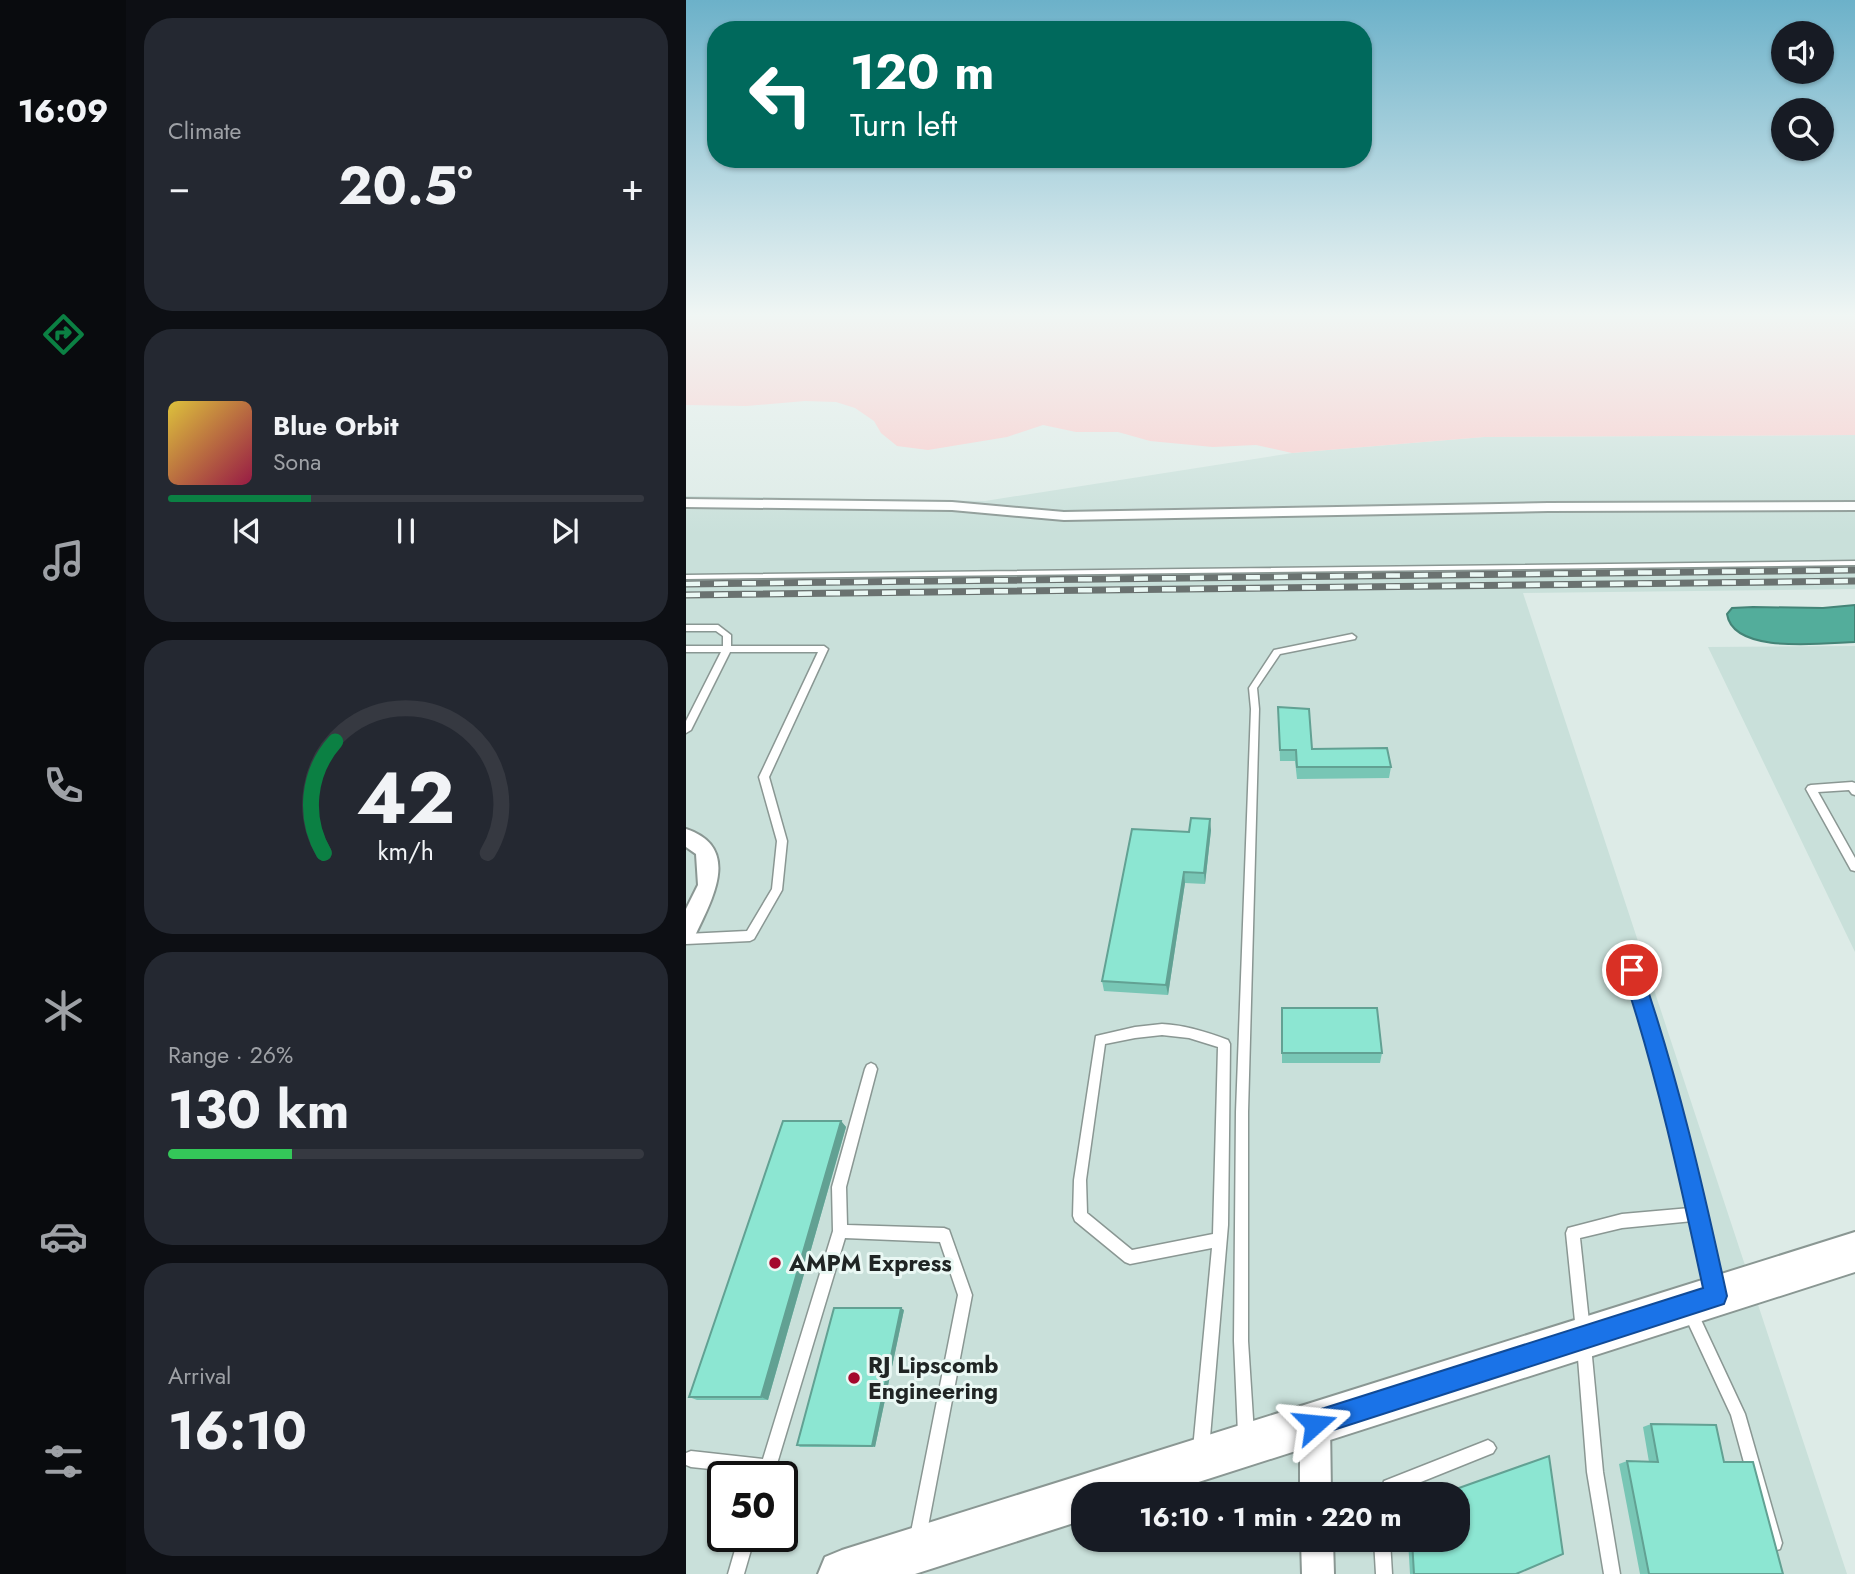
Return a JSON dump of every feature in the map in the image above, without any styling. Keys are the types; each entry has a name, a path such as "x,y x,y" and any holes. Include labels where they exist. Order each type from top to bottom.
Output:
{"main road":[{"path":"1131,1482 1855,1252"},
{"path":"842,1574 1071,1501"}],"street":[{"path":"686,503 952,506 1064,516 1534,507 1855,506"},
{"path":"686,837 706,850 708,885 686,931"},
{"path":"1315,1424 1316,1482"},
{"path":"1317,1552 1318,1574"}],"lane":[{"path":"686,577 1855,563"},
{"path":"686,628 718,628 727,635 727,649 686,730"},
{"path":"1247,1445 1241,1341 1242,1126 1255,709 1253,688 1277,652 1352,637"},
{"path":"686,649 824,649 764,778 782,841 777,890 750,936 686,939"},
{"path":"1855,791 1852,786 1811,789 1855,867"},
{"path":"1625,949 1653,1033 1700,1214 1702,1300 1738,1414 1780,1564"},
{"path":"1200,1460 1219,1240 1224,1044 1189,1031 1158,1028 1100,1040 1080,1180 1080,1216 1130,1257 1219,1240"},
{"path":"770,1461 840,1231 839,1187 871,1069"},
{"path":"1612,1574 1595,1472 1573,1233 1622,1221 1700,1214"},
{"path":"840,1231 944,1235 965,1295 915,1551"},
{"path":"1403,1482 1488,1448"},
{"path":"691,1459 707,1462"},
{"path":"736,1574 742,1552"},
{"path":"1383,1552 1384,1574"}],"shaded area":[{"path":"686,386 1855,386 1855,435 1484,437 1292,453 1256,445 1213,447 1150,441 1118,432 1076,432 1043,425 1007,437 928,450 897,446 881,433 874,421 855,408 836,402 805,401 746,406 686,405"},
{"path":"1855,435 1855,589 1523,593 1847,1574 686,1574 686,496 985,501 1292,453 1484,437"},
{"path":"1855,605 1855,642 1782,644 1762,641 1745,636 1733,627 1727,614 1732,608 1823,608"},
{"path":"1855,646 1855,952 1708,647"}],"building":[{"path":"1278,707 1309,709 1312,749 1387,748 1391,767 1297,767 1296,750 1280,750"},
{"path":"1191,818 1210,819 1204,873 1184,872 1166,985 1102,981 1132,829 1189,832"},
{"path":"1282,1008 1377,1008 1382,1053 1282,1053"},
{"name":"AMPM Express","path":"783,1121 841,1121 761,1397 689,1397"},
{"name":"RJ Lipscomb Engineering","path":"834,1308 901,1308 872,1446 797,1445"},
{"path":"1651,1424 1716,1425 1724,1462 1753,1462 1783,1574 1649,1574 1627,1461 1658,1462"},
{"path":"1549,1456 1563,1554 1516,1574 1414,1574 1413,1552 1470,1552 1470,1484"}],"railway":[{"path":"686,584 1855,570"},
{"path":"686,595 1855,581"}],"place":[{"name":"AMPM Express","path":"775,1263"},
{"name":"RJ Lipscomb Engineering","path":"854,1378"}],"route":[{"path":"1315,1424 1716,1296 1683,1141 1653,1033 1632,970"}]}
